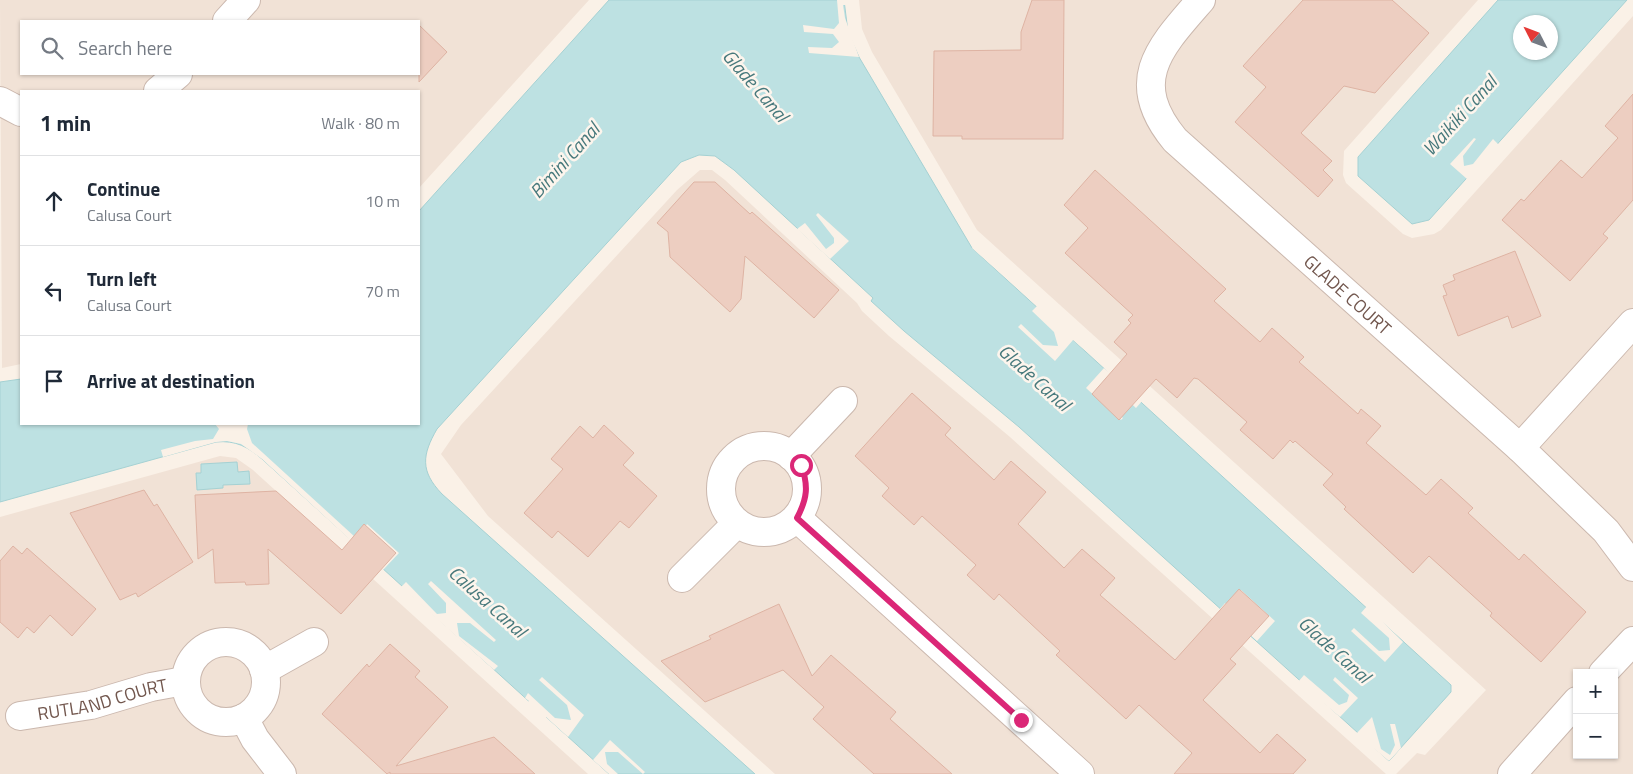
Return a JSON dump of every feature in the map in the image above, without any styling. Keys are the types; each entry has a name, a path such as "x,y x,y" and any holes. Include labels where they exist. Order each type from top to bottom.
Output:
{"street":[{"path":"228,20 246,0"},
{"name":"GLADE COURT","path":"1201,0 1160,49 1153,68 1150,91 1154,110 1163,126 1179,144 1520,448 1606,531 1633,567"},
{"path":"159,90 177,75"},
{"path":"0,101 20,111"},
{"path":"1520,448 1633,323"},
{"path":"791,456 843,401"},
{"path":"766,446 780,449 791,456 801,465 808,491 804,505 797,518 776,531 762,533 749,530 737,523 728,514 722,501 723,474 730,462 740,453 753,447 766,446"},
{"path":"797,518 1080,774"},
{"path":"682,578 737,523"},
{"path":"1607,669 1633,641"},
{"name":"RUTLAND COURT","path":"244,718 224,723 210,720 198,712 190,701 184,681 192,661 208,645 228,642 242,645 253,652 264,670"},
{"path":"282,774 255,740 244,718 260,704 265,691 266,677 264,670 314,642"},
{"name":"RUTLAND COURT","path":"20,716 91,705 151,687 184,681"},
{"path":"1512,774 1573,705"}],"shaded area":[{"path":"0,0 589,0 420,187 420,90 20,90 20,364 2,368"},
{"path":"859,0 1478,0 1344,151 1343,175 1346,183 1403,234 1412,238 1434,234 1441,230 1633,16 1633,774 1396,774 1417,753 1425,755 1486,690 977,230 872,52 862,29"},
{"path":"700,170 712,170 725,180 857,303 862,311 889,336 1010,437 1386,774 775,774 488,516 441,454 461,425 677,190"},
{"path":"220,456 236,458 253,470 588,774 0,774 0,517"}],"water":[{"path":"609,0 844,0 848,32 859,57 972,248 1451,685 1451,692 1389,761 1019,427 904,331 871,301 873,298 734,170 715,156 699,155 681,162 437,429 428,447 426,463 430,478 442,494 755,774 609,774 262,459 252,451 236,443 216,442 0,502 0,382 20,379 20,425 420,425 420,210"},
{"name":"Waikiki Canal","path":"1498,0 1627,0 1429,220 1412,224 1358,176 1358,157"},
{"path":"237,462 238,472 249,471 250,484 223,485 223,488 197,490 196,473 201,473 201,464"}],"pier":[{"path":"837,0 846,0 846,5 843,5 845,18 859,57 809,53 808,47 832,48 839,42 833,34 804,32 803,25 834,29 839,23"},
{"path":"1474,138 1476,139 1463,156 1464,166 1473,164 1493,139 1500,146 1467,179 1450,164"},
{"path":"818,213 849,241 830,259 797,229 805,223 826,249 834,243 834,238 816,215"},
{"path":"974,246 1087,350 1073,340 1055,361 1018,327 1021,324 1043,345 1058,346 1054,332 1032,311 1037,306 972,248"},
{"path":"1104,368 1143,400 1136,408 1108,382 1097,394 1123,418 1121,420 1086,388"},
{"path":"216,425 248,425 247,429 252,443 378,558 365,527 367,524 399,553 383,570 262,459 241,444 227,441 216,442 163,457 161,450 195,441 213,439 219,429"},
{"path":"431,581 496,640 494,642 470,623 457,623 459,636 498,666 494,670 401,587 406,582 437,614 446,613 446,603 428,584"},
{"path":"1241,590 1275,621 1257,641 1247,632 1245,634 1219,610 1225,603 1251,627 1239,593"},
{"path":"1367,606 1403,642 1385,662 1351,631 1354,628 1379,651 1390,650 1389,638 1361,613"},
{"path":"1304,675 1339,705 1347,702 1349,695 1333,680 1335,677 1358,698 1340,717 1298,682"},
{"path":"542,677 584,715 568,737 527,703 529,701 525,698 528,693 555,718 571,720 567,705 539,680"},
{"path":"1372,717 1381,749 1390,755 1395,745 1390,724 1395,724 1401,748 1389,761 1356,734"},
{"path":"610,740 645,772 643,774 618,752 605,752 607,764 618,774 609,774 593,760"}],"building":[{"path":"1032,0 1064,0 1063,139 962,139 962,136 933,136 934,51 1021,50 1021,32"},
{"path":"1303,0 1392,0 1429,33 1375,93 1344,86 1301,133 1332,161 1323,170 1333,180 1318,197 1235,122 1266,87 1243,66"},
{"path":"420,26 447,52 419,82 420,75"},
{"path":"1633,94 1633,200 1603,234 1608,238 1570,281 1502,220 1521,199 1524,201 1561,160 1582,178 1618,138 1605,126"},
{"path":"1095,170 1226,289 1214,301 1260,342 1272,328 1304,357 1299,362 1358,414 1361,409 1381,426 1366,443 1426,495 1441,479 1473,508 1468,513 1519,560 1524,554 1586,612 1541,662 1490,616 1492,613 1429,556 1413,573 1344,509 1346,507 1323,485 1333,474 1295,441 1293,443 1290,440 1273,459 1240,430 1247,422 1198,379 1194,378 1177,398 1156,379 1119,420 1092,394 1127,354 1114,342 1131,323 1128,320 1133,315 1065,253 1088,228 1064,205"},
{"path":"694,182 715,182 750,214 752,212 839,290 814,318 745,256 741,299 730,312 670,257 668,232 657,223"},
{"path":"1515,251 1541,316 1512,328 1508,316 1458,336 1443,296 1447,295 1443,285 1455,280 1453,275"},
{"path":"912,393 951,428 945,435 994,480 1011,461 1046,492 1018,524 1064,568 1082,549 1115,578 1100,595 1175,660 1239,589 1269,616 1230,659 1236,664 1203,700 1260,753 1277,734 1306,760 1293,774 1174,774 1192,753 1139,705 1126,719 1056,655 1060,651 999,594 994,600 967,575 976,565 922,516 914,525 882,496 889,488 855,456"},
{"path":"604,425 634,453 623,465 657,496 629,528 620,521 588,557 558,531 552,538 524,513 563,469 551,459 580,426 593,438"},
{"path":"144,490 154,506 157,504 193,562 138,597 136,593 120,600 70,513"},
{"path":"276,491 342,550 364,524 396,553 341,614 268,549 269,584 246,585 245,582 215,583 213,549 198,559 195,495"},
{"path":"13,546 22,554 27,548 96,609 72,636 50,615 34,633 27,627 18,638 0,622 0,561"},
{"path":"779,604 812,676 831,655 896,712 890,719 952,774 874,774 813,719 824,707 783,670 705,702 661,661 711,639 709,636"},
{"path":"390,644 420,671 415,677 448,707 396,766 494,737 535,774 390,774 390,772 387,774 322,714 367,664 369,667"}],"route":[{"path":"801,465 808,491 804,505 797,518 1021,720"}],"water label":[{"name":"Glade Canal","path":"756,85"},
{"name":"Bimini Canal","path":"564,160"},
{"name":"Glade Canal","path":"1035,377"},
{"name":"Calusa Canal","path":"488,601"},
{"name":"Glade Canal","path":"1335,649"}]}
